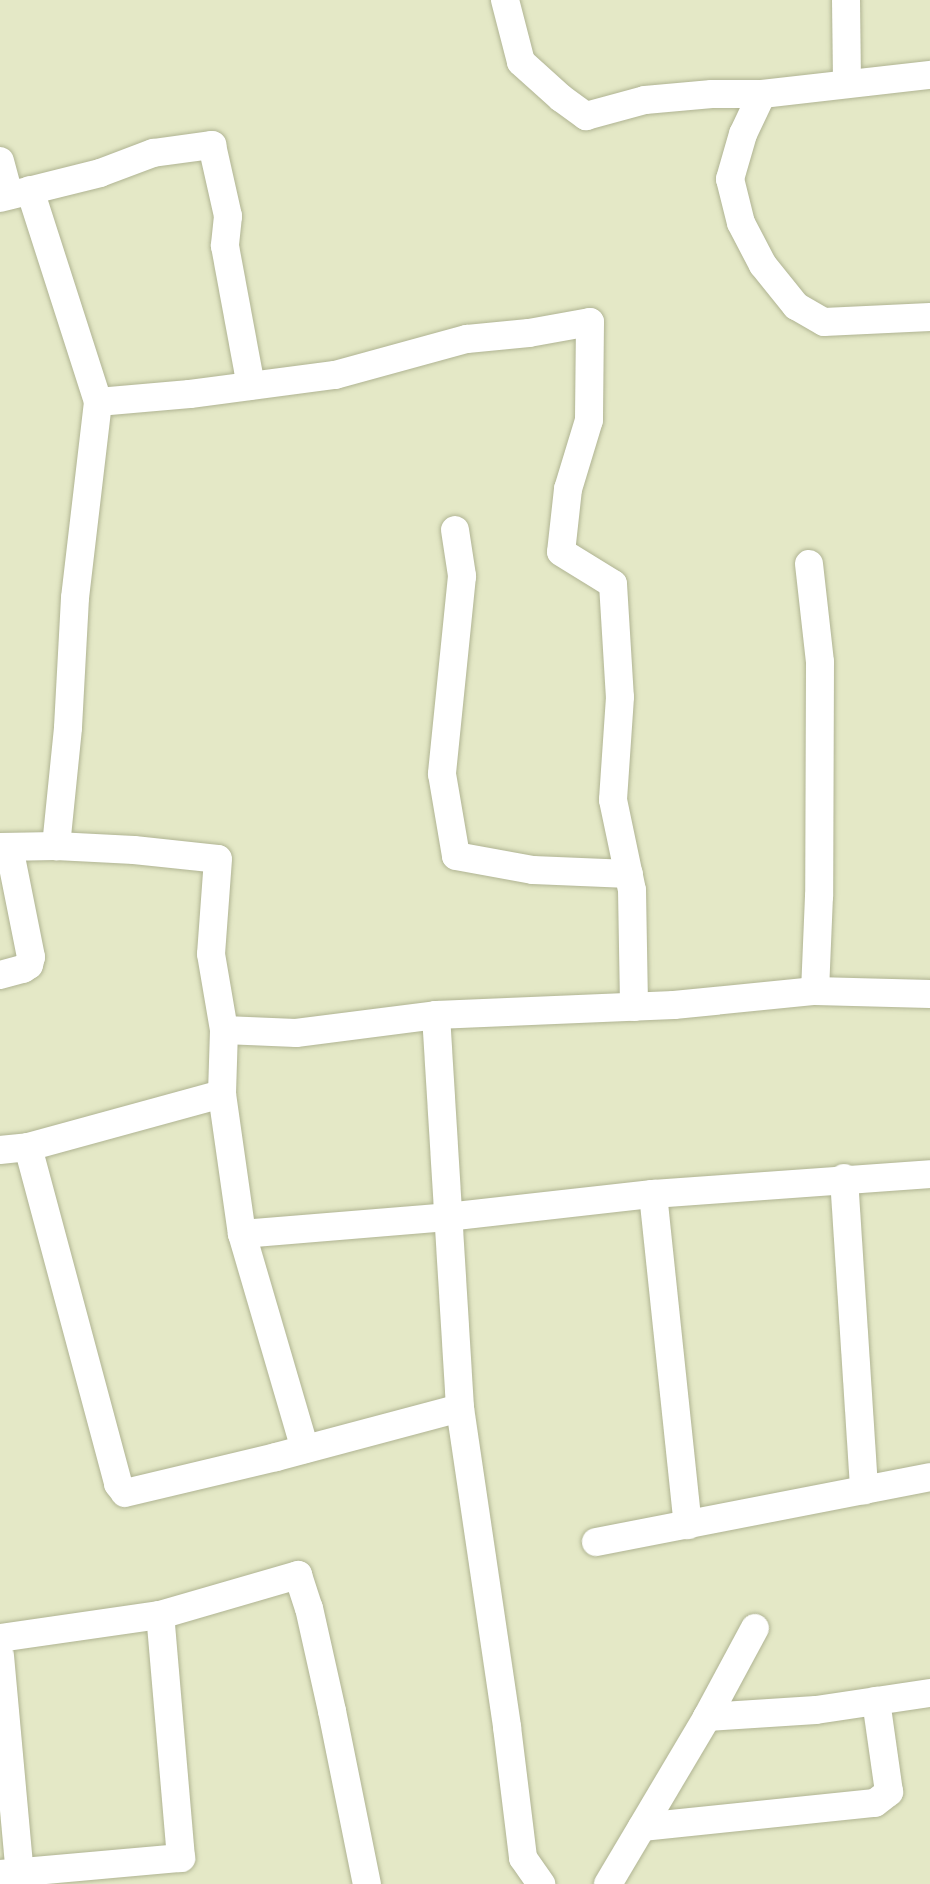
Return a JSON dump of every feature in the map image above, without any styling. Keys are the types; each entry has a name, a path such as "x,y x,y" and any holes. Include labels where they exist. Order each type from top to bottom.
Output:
{"street":[{"path":"505,0 521,62 561,98 586,116 645,100 712,94 762,94 930,75"},
{"path":"846,0 847,83"},
{"path":"762,94 743,134 730,179 741,223 763,266 796,306 824,322 930,317"},
{"path":"13,194 100,173 153,153 212,146 228,216 225,246 251,386"},
{"path":"0,161 98,402 75,598 68,728 56,846"},
{"path":"98,402 335,375 467,339 529,333 590,322 589,420 568,489 561,552 613,584 620,697 613,800 632,890 634,1007"},
{"path":"455,530 462,576 442,774 456,856 533,870 629,874"},
{"path":"809,564 820,662 819,896 815,991"},
{"path":"0,975 23,969 29,965 31,957 5,847 56,846 134,850 218,859 211,954 225,1030 222,1094 242,1234 305,1449"},
{"path":"225,1030 296,1033 436,1016 634,1007 815,991 930,994"},
{"path":"436,1016 460,1408 507,1727 523,1858 541,1884"},
{"path":"0,1150 28,1147 222,1094"},
{"path":"28,1147 73,1322 121,1489 133,1493 460,1408"},
{"path":"242,1234 447,1217 653,1194 844,1178 930,1174"},
{"path":"844,1178 864,1490"},
{"path":"653,1194 688,1526"},
{"path":"596,1542 688,1526 930,1477"},
{"path":"0,1638 160,1615 293,1575 301,1579 332,1711 367,1884"},
{"path":"0,1656 10,1874 181,1858 160,1615"},
{"path":"608,1884 707,1717 755,1628"},
{"path":"707,1717 816,1710 930,1693"},
{"path":"642,1827 875,1803 889,1792 876,1701"}]}
